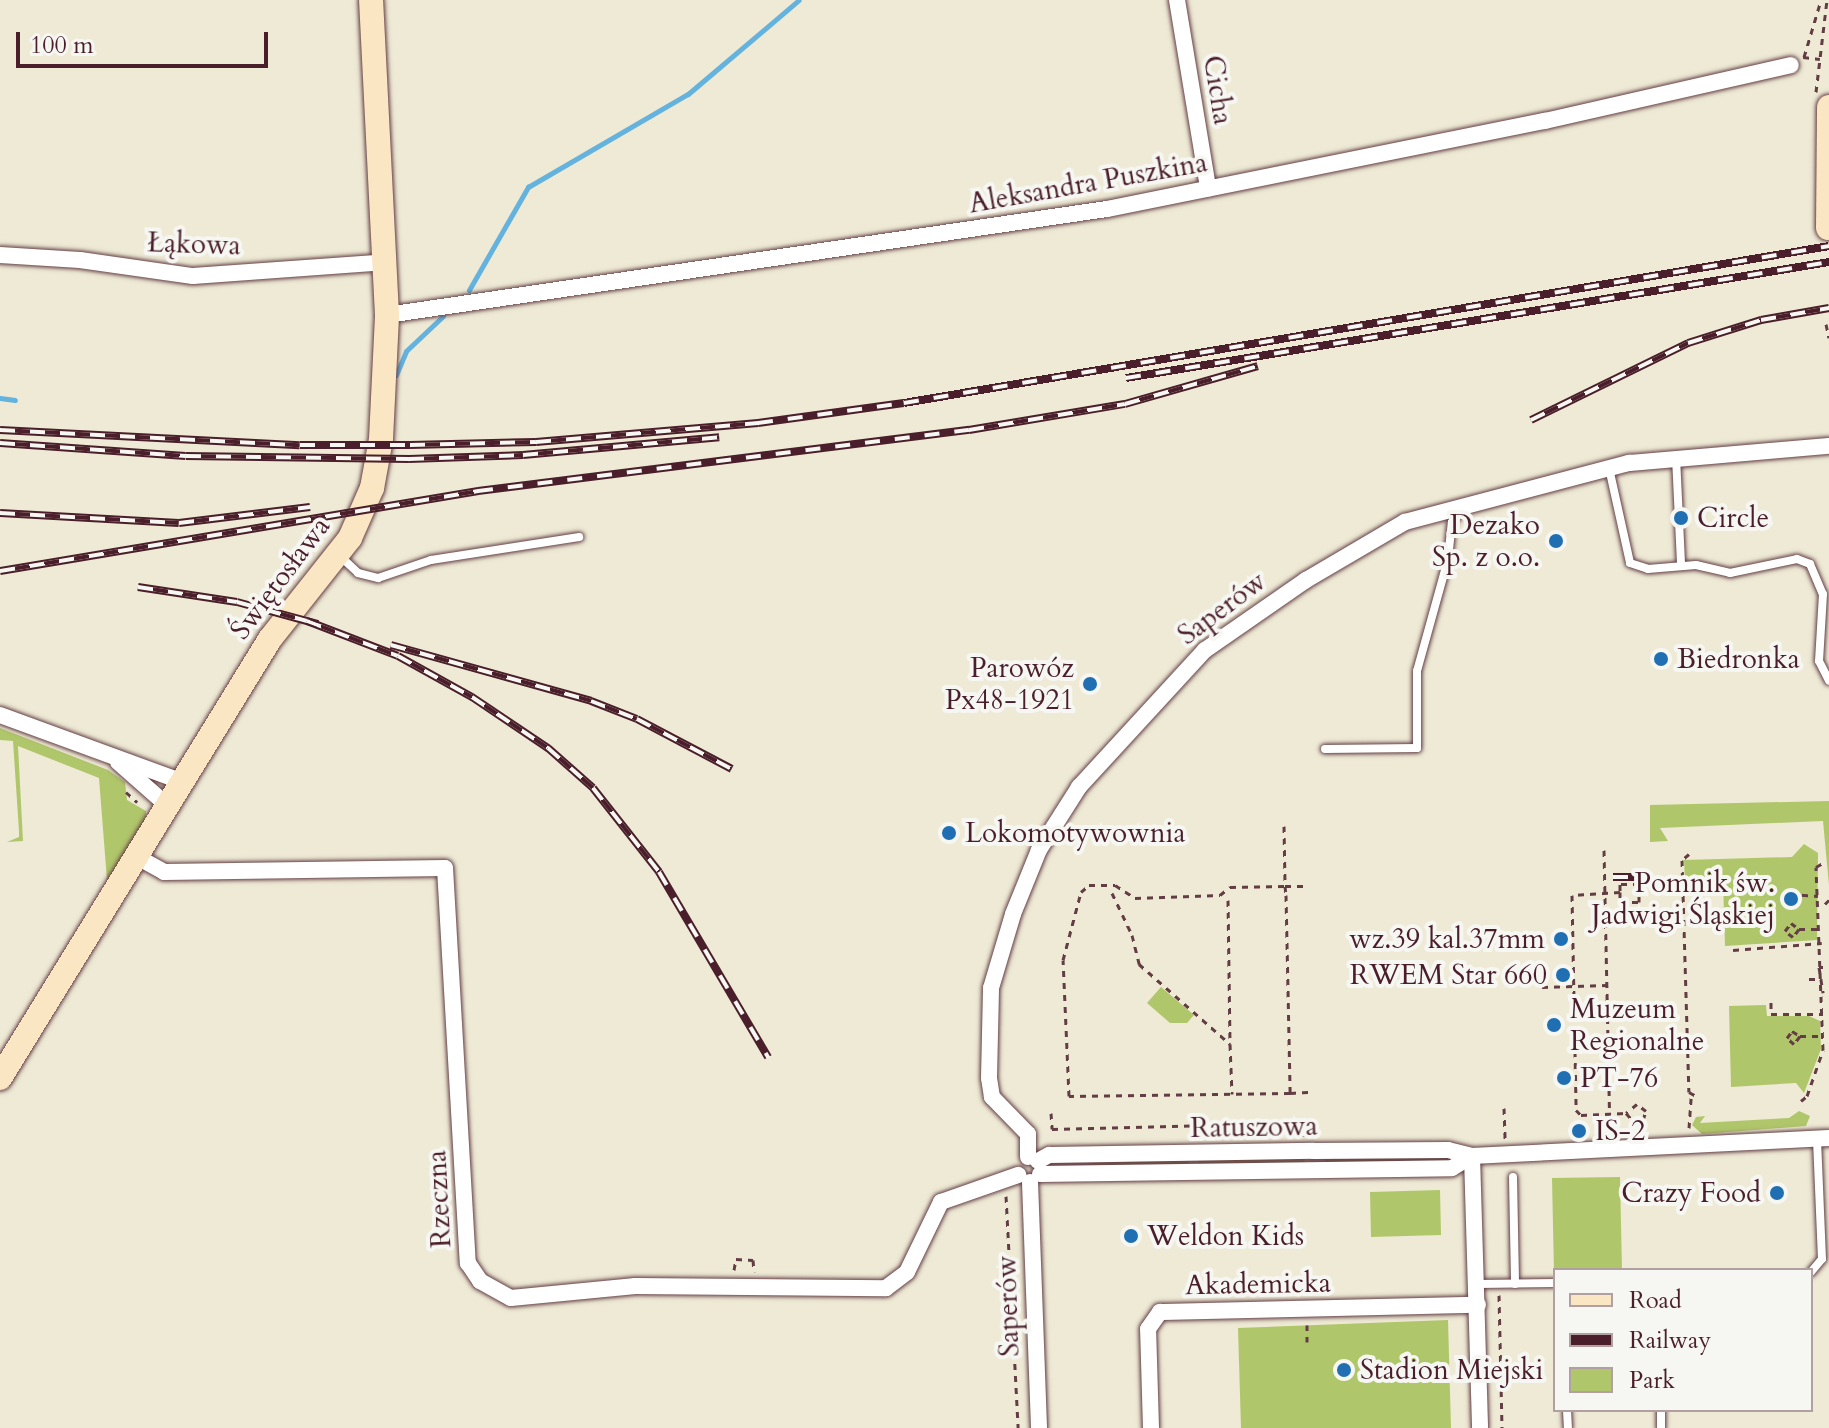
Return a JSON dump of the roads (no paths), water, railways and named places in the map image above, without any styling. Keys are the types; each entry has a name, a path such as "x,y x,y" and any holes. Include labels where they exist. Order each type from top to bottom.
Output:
{"street":[{"name":"Świętosława","path":"5,1062 139,858 271,637 338,554 364,511 376,470 387,315 371,0"},
{"name":"Cicha","path":"1177,0 1208,188"},
{"name":"Aleksandra Puszkina","path":"387,315 903,241 1208,188 1641,101 1796,60"},
{"path":"1828,228 1829,107"},
{"name":"Łąkowa","path":"0,255 80,260 193,276 386,262"},
{"name":"Saperów","path":"1039,1428 1028,1134 1022,1122 992,1097 988,1013 1016,904 1058,818 1100,761 1179,674 1246,619 1405,522 1609,467 1676,456 1829,446"},
{"path":"0,715 183,782"},
{"path":"114,758 169,807"},
{"name":"Rzeczna","path":"139,858 164,872 445,868 468,1263 480,1281 511,1298 635,1286 886,1288 907,1272 941,1202 1031,1170"},
{"name":"Ratuszowa","path":"1031,1170 1452,1168 1472,1156 1823,1138"},
{"path":"1472,1156 1480,1428"},
{"name":"Akademicka","path":"1151,1428 1148,1329 1160,1312 1478,1305"}],"lane":[{"path":"1676,456 1681,565"},
{"path":"1609,467 1630,563 1648,569 1681,565 1730,573 1797,559 1810,564 1823,594 1819,661 1829,681"},
{"path":"1325,749 1417,748 1417,671 1448,559 1452,522 1467,505"},
{"path":"338,554 358,573 378,578 431,560 579,537"},
{"path":"1813,1270 1822,1259 1823,1138"},
{"path":"1513,1177 1515,1284"},
{"path":"1478,1284 1553,1283"}],"waterway":[{"path":"469,290 528,187 688,94 799,0"},
{"path":"396,375 406,351 443,316"},
{"path":"0,398 15,400"}],"railway":[{"path":"0,430 300,445 410,445 536,442 758,423 904,403 1829,246"},
{"path":"1126,378 1829,262"},
{"path":"1531,420 1688,343 1761,320 1829,308"},
{"path":"0,571 478,491 969,430 1125,404 1258,366"},
{"path":"0,443 186,456 409,459 523,455 719,437"},
{"path":"0,513 179,523 310,507"},
{"path":"138,587 237,602 318,624"},
{"path":"307,621 398,656 472,697 548,748 593,788 659,872 768,1057"},
{"path":"391,645 591,701 637,719 732,769"},
{"path":"1613,877 1639,877"}],"place":[{"name":"Circle","path":"1681,518"},
{"name":"Dezako Sp. z o.o.","path":"1556,541"},
{"name":"Biedronka","path":"1661,659"},
{"name":"Parowóz Px48-1921","path":"1090,684"},
{"name":"Lokomotywownia","path":"949,833"},
{"name":"Pomnik św. Jadwigi Śląskiej","path":"1791,899"},
{"name":"wz.39 kal.37mm","path":"1561,939"},
{"name":"RWEM Star 660","path":"1563,975"},
{"name":"Muzeum Regionalne","path":"1554,1025"},
{"name":"PT-76","path":"1564,1078"},
{"name":"IS-2","path":"1579,1131"},
{"name":"Crazy Food","path":"1777,1193"},
{"name":"Weldon Kids","path":"1131,1236"},
{"name":"Stadion Miejski","path":"1344,1370"}]}
